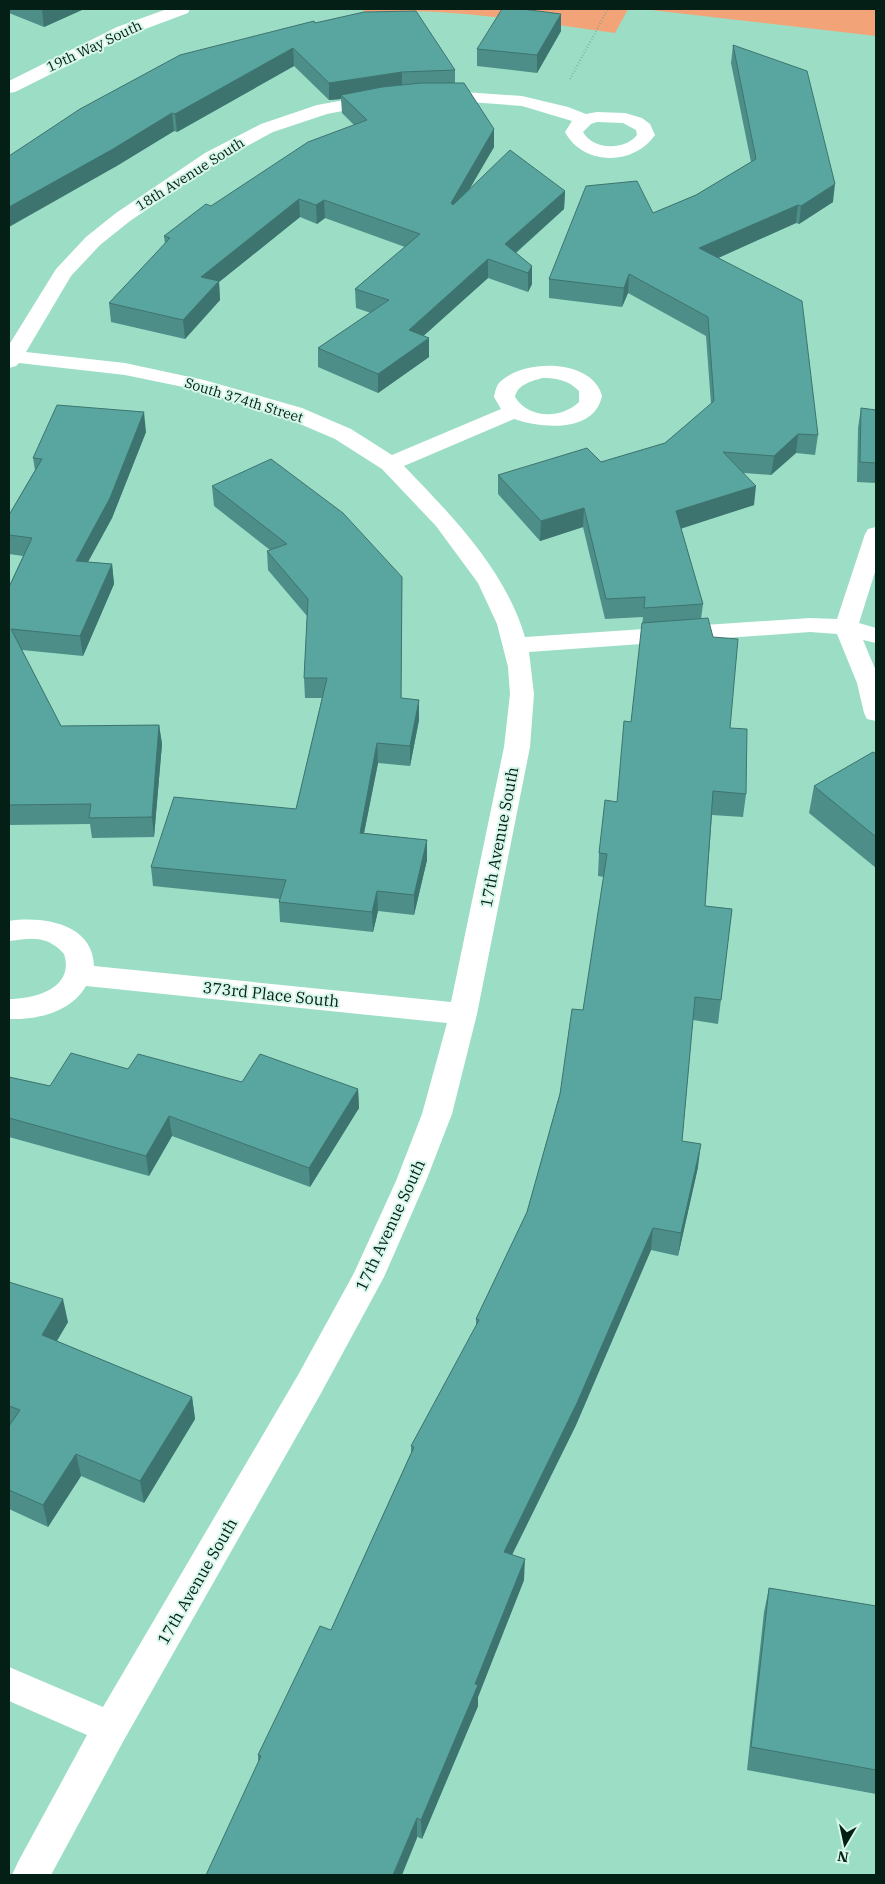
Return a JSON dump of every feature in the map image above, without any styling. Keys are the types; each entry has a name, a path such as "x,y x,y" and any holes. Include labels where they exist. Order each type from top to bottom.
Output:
{"street":[{"name":"19th Way South","path":"9,88 123,31 182,9"},
{"path":"416,95 490,97 522,101 554,108 585,120"},
{"name":"18th Avenue South","path":"10,358 63,273 93,242 136,207 212,157 268,128 322,109 392,97"},
{"name":"South 374th Street","path":"10,358 125,369 197,384 294,413 343,434 390,464 444,521"},
{"path":"390,464 514,411"},
{"name":"17th Avenue South","path":"31,1875 112,1728 309,1385 368,1277 432,1129 464,1014 521,718 521,676 515,645 508,624 488,582 444,521"},
{"path":"876,534 846,627 869,682 876,714"},
{"path":"515,645 810,626 846,627 876,636"},
{"path":"9,931 28,928 47,930 63,936 75,947 80,960 79,974 70,988 56,1000 38,1007 9,1009"},
{"name":"373rd Place South","path":"79,974 464,1014"},
{"path":"9,1684 112,1728"}],"path":[{"path":"554,108 608,9"}],"shaded area":[{"path":"363,9 628,9 615,33 490,16 428,12 365,12"},
{"path":"642,9 876,9 876,36"}],"building":[{"path":"502,9 522,9 561,14 537,55 477,49"},
{"path":"416,11 455,70 402,72 329,83 293,48 175,114 172,113 113,149 9,207 9,156 80,109 180,55 314,21 315,23 364,12"},
{"path":"733,45 807,71 835,184 801,206 798,205 699,248 802,301 818,435 798,434 774,456 723,452 756,486 676,511 703,604 644,608 645,597 606,599 584,508 541,521 498,475 587,448 601,462 665,443 714,401 708,317 629,274 624,288 549,279 586,186 637,181 653,213 696,195 756,159"},
{"path":"421,83 464,83 494,129 451,203 453,205 510,150 565,191 505,244 532,266 528,273 488,259 409,330 429,338 378,374 318,348 389,300 355,289 420,234 324,200 316,205 299,199 201,277 219,281 183,320 109,303 170,238 164,236 206,204 211,206 308,142 367,120 341,95 382,87"},
{"path":"57,405 144,412 110,498 76,561 112,564 80,636 11,629 61,726 159,725 152,817 89,818 91,804 9,805 9,587 32,538 9,535 9,515 42,459 33,458"},
{"path":"861,408 876,410 876,463 860,462"},
{"path":"271,459 343,513 402,577 401,698 419,700 410,746 377,743 360,833 427,840 414,895 377,891 372,912 279,902 286,880 151,867 174,797 296,809 327,678 304,678 308,599 267,551 287,544 212,486"},
{"path":"708,618 713,637 738,639 730,728 747,729 746,794 713,791 705,906 732,909 721,1000 695,997 682,1141 701,1144 681,1233 653,1228 577,1403 504,1552 525,1559 475,1684 478,1685 421,1820 417,1818 393,1875 206,1875 261,1756 258,1755 320,1626 331,1630 414,1447 411,1446 479,1320 476,1319 527,1212 560,1094 572,1009 583,1010 607,854 599,853 605,800 617,802 624,721 631,722 642,623"},
{"path":"873,752 876,754 876,837 814,786"},
{"path":"71,1053 128,1069 138,1054 242,1082 260,1054 358,1089 309,1168 169,1116 146,1156 9,1118 9,1077 50,1086"},
{"path":"9,1282 63,1299 42,1335 192,1397 140,1481 76,1454 43,1505 9,1490 9,1426 20,1410 9,1406"},
{"path":"769,1588 876,1606 876,1770 751,1747"}]}
